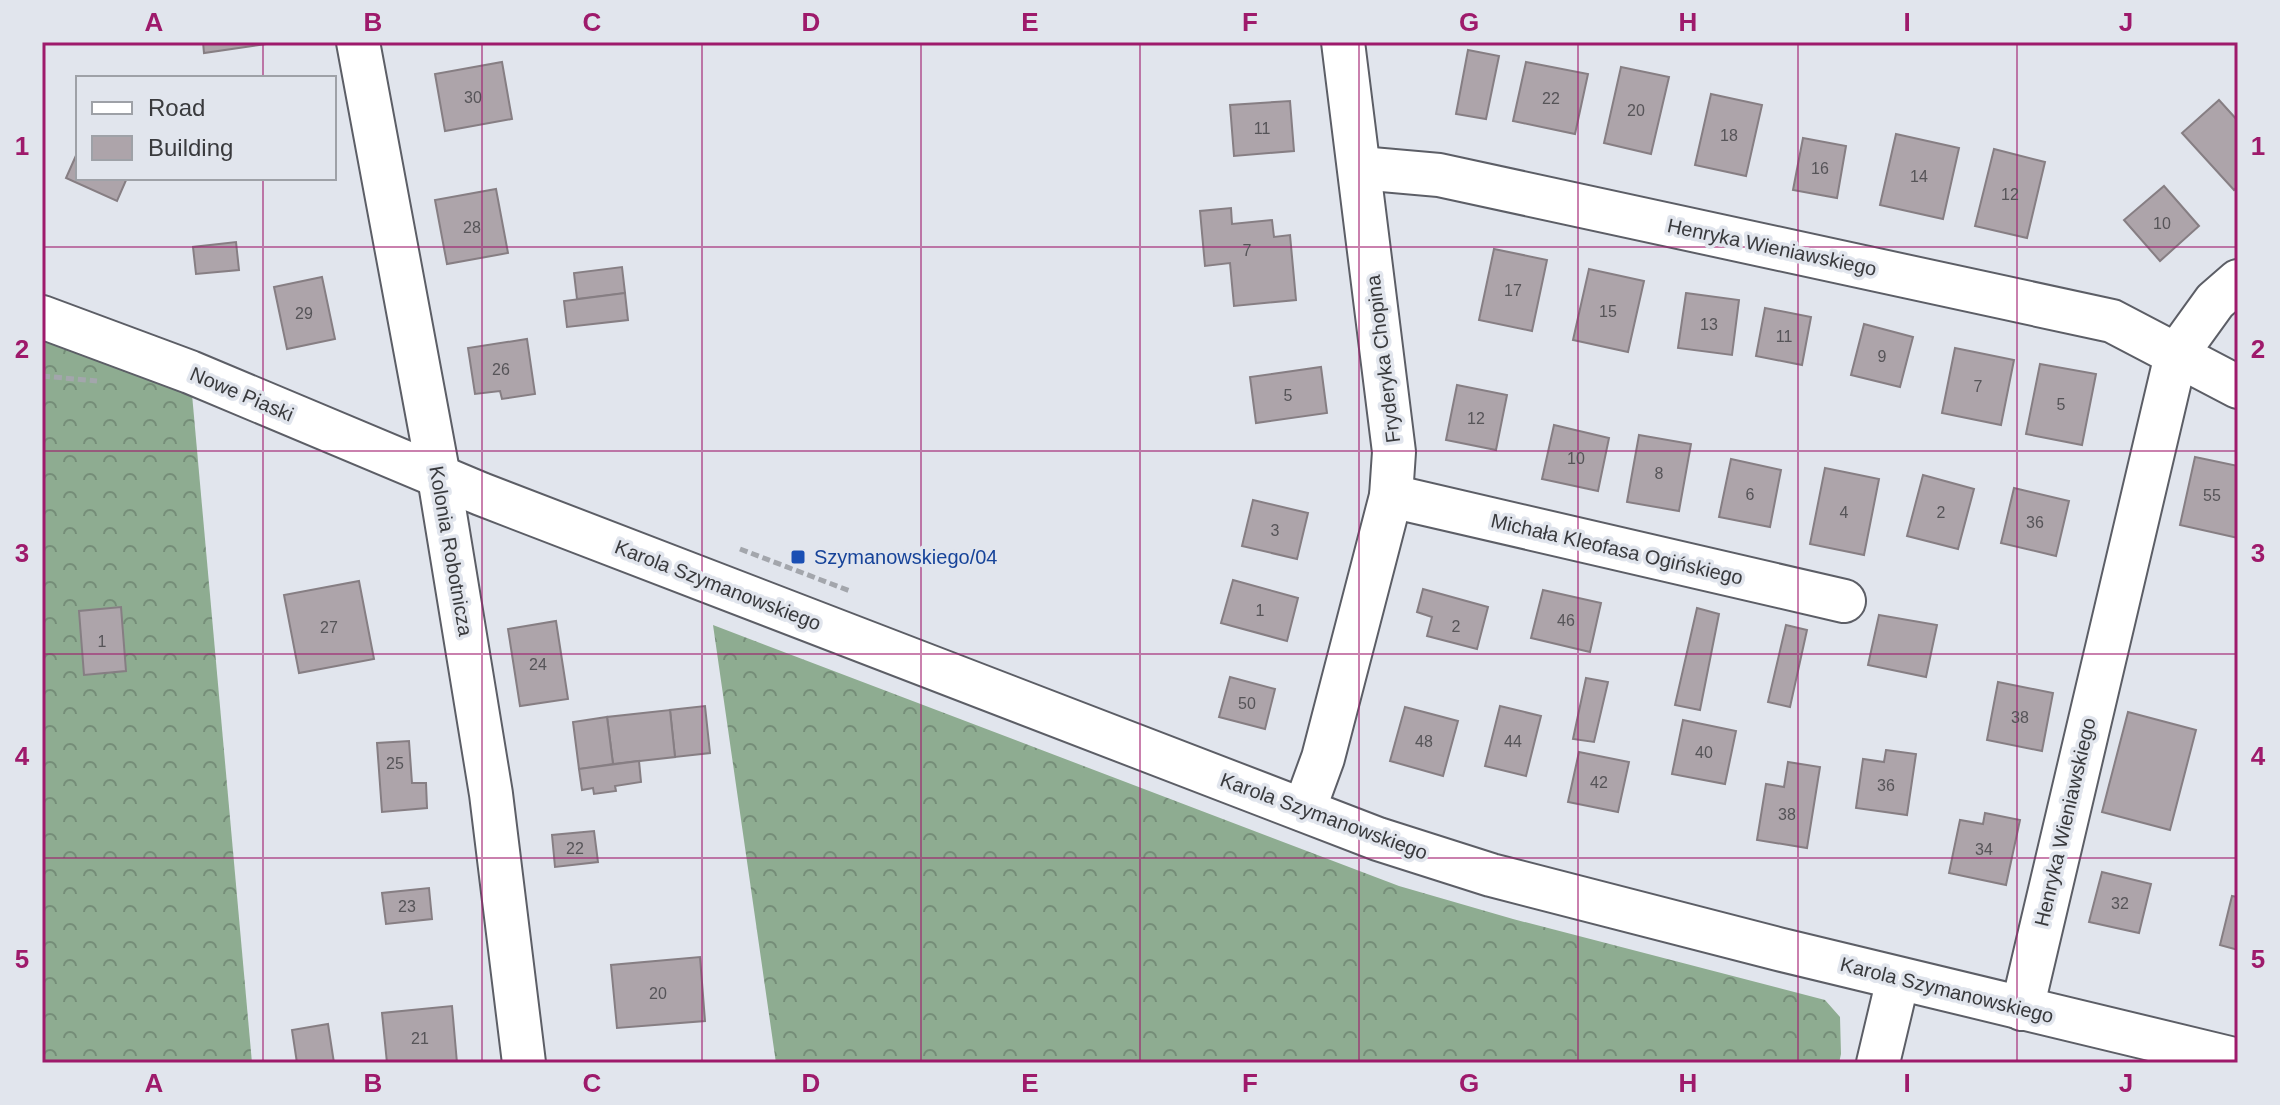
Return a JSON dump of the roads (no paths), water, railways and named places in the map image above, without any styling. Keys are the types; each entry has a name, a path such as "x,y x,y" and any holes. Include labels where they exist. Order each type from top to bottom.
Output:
{"street":[{"name":"Kolonia Robotnicza","path":"358,42 439,477 491,794 524,1063"},
{"name":"Fryderyka Chopina","path":"1304,810 1323,758 1391,496 1394,452 1343,42"},
{"name":"Henryka Wieniawskiego","path":"1360,168 1439,175 2112,321 2238,387"},
{"name":"Henryka Wieniawskiego","path":"2022,1009 2176,355 2215,301 2238,281"},
{"name":"Nowe Piaski","path":"42,317 190,372 439,477"},
{"name":"Karola Szymanowskiego","path":"439,477 1378,839 1491,875 1898,979 2238,1060"},
{"name":"Michała Kleofasa Ogińskiego","path":"1391,496 1844,601"},
{"path":"1878,1063 1898,979"}],"place":[{"name":"Szymanowskiego/04","path":"798,557"}]}
